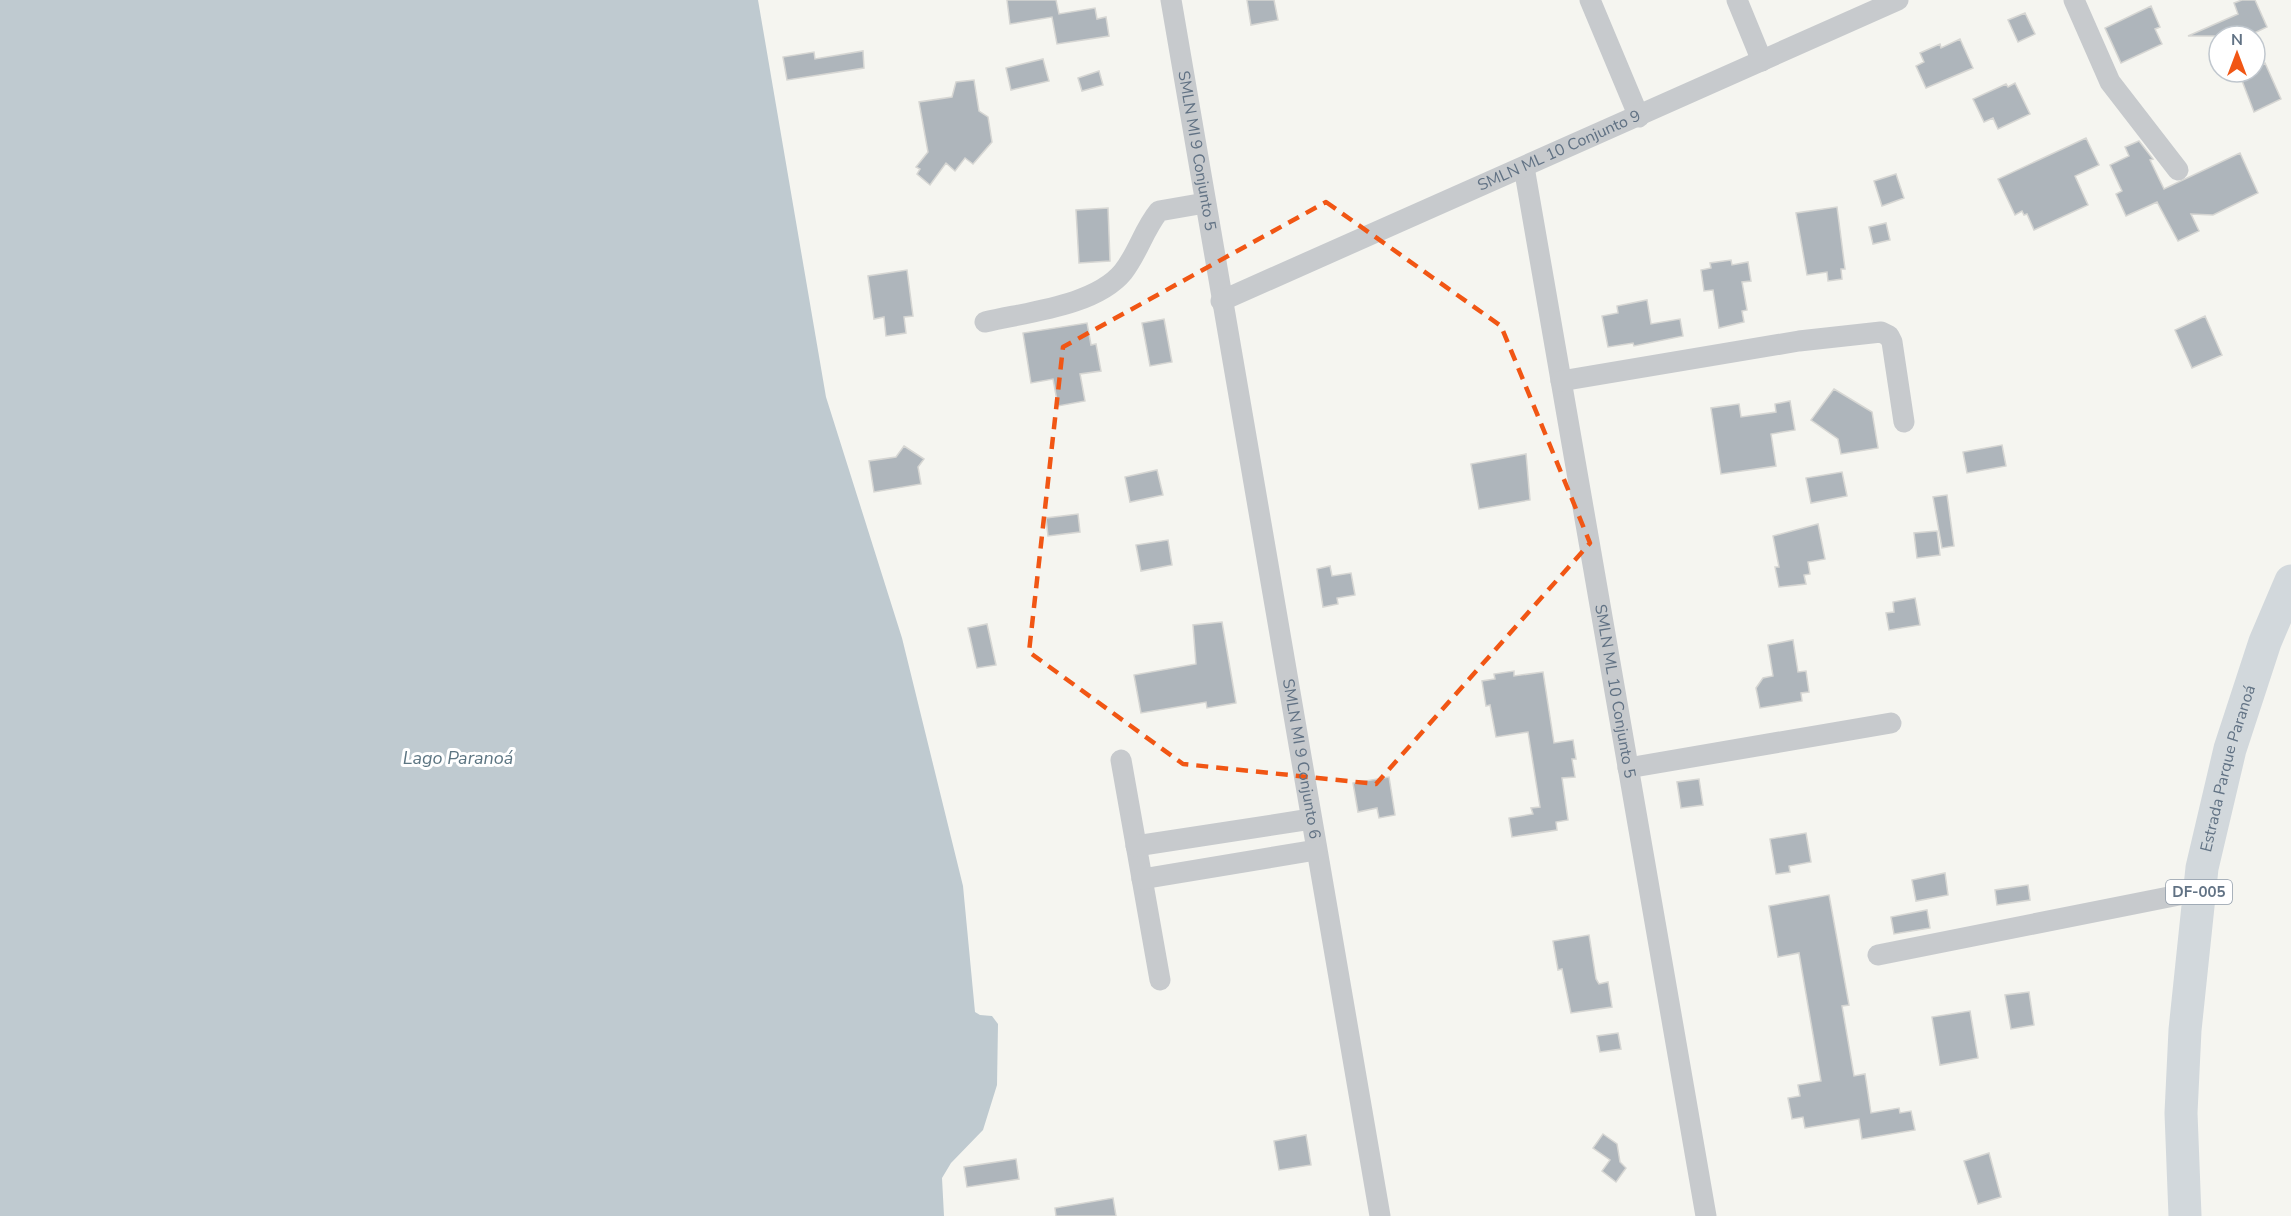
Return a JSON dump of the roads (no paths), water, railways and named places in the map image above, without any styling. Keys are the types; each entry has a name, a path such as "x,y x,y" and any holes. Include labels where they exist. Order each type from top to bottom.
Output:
{"main road":[{"name":"Estrada Parque Paranoá","path":"2185,1216 2182,1089 2185,1030 2202,868 2230,749 2265,642 2291,581"}],"street":[{"name":"SMLN MI 9 Conjunto 5","path":"1171,0 1221,301"},
{"path":"1590,0 1639,117"},
{"path":"1737,0 1762,61"},
{"name":"SMLN ML 10 Conjunto 9","path":"1221,301 1898,0"},
{"path":"2074,0 2110,82 2178,170"},
{"name":"SMLN ML 10 Conjunto 5","path":"1524,167 1706,1216"},
{"path":"985,322 1087,297 1104,290 1126,267 1159,211 1205,203"},
{"name":"SMLN MI 9 Conjunto 6","path":"1221,301 1380,1216"},
{"path":"1561,381 1799,341 1881,332 1889,336 1892,342 1904,422"},
{"path":"1628,768 1890,723"},
{"path":"1121,760 1160,980"},
{"path":"1136,846 1311,819"},
{"path":"1142,879 1316,850"},
{"path":"1878,955 2199,891"}],"water":[{"name":"Lago Paranoá","path":"0,0 758,0 826,397 902,638 963,886 975,1012 992,1016 998,1024 997,1085 983,1130 951,1163 942,1178 944,1216 0,1216"}]}
